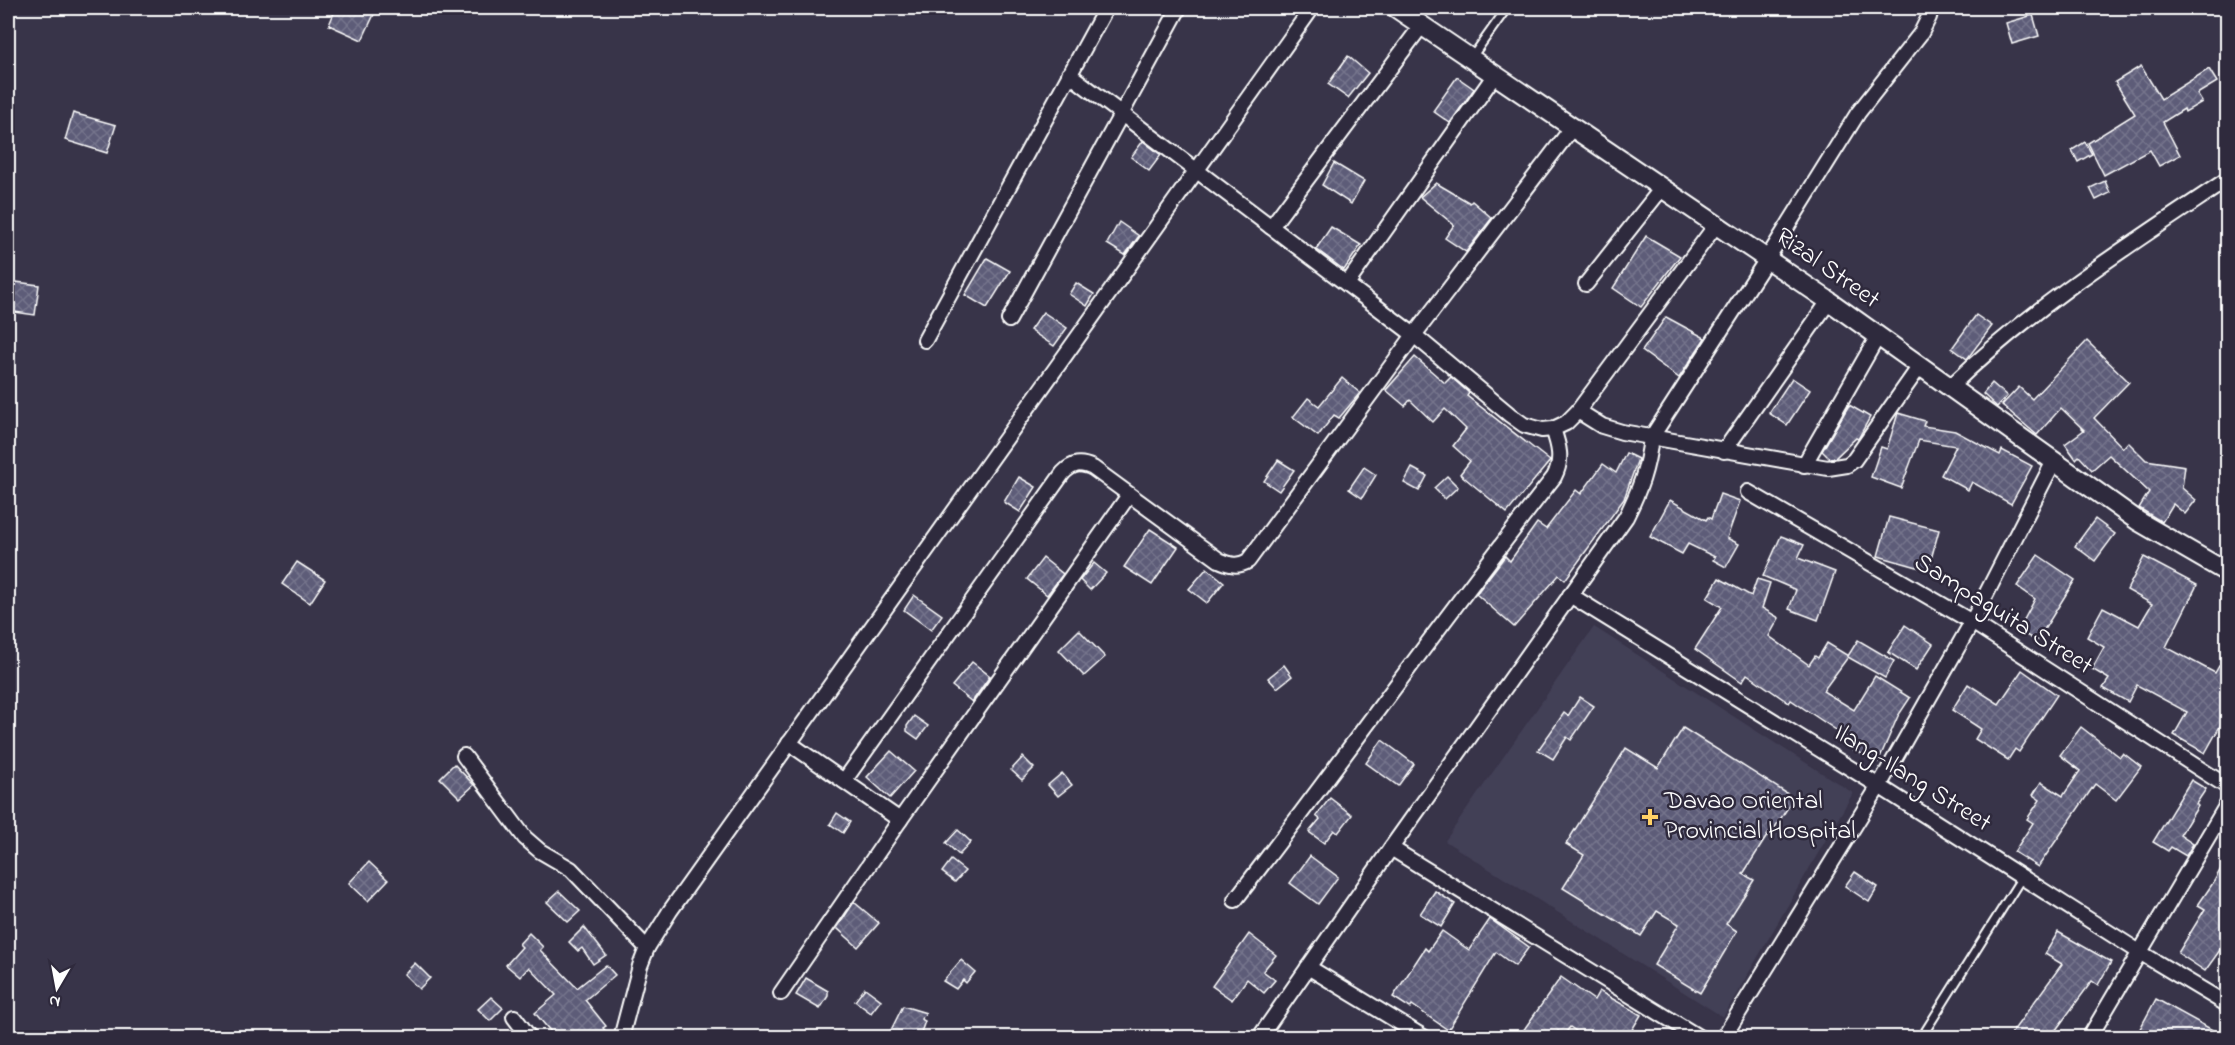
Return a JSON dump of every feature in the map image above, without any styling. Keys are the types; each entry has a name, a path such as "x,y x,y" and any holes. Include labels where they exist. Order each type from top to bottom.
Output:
{"street":[{"path":"925,340 1106,8"},
{"path":"1009,320 1179,8"},
{"path":"621,1038 640,966 647,948 670,911 984,466 1312,8"},
{"name":"Rizal Street","path":"1396,8 1829,301 2138,521 2228,573"},
{"path":"1259,1038 1390,848 1626,517 1641,487 1648,462 1651,438 1858,113 1921,33 1931,8"},
{"path":"1271,226 1422,25"},
{"path":"1069,74 1414,335 1524,425 1542,430 1554,429 1566,423 1578,411 1716,225"},
{"path":"1347,284 1494,76"},
{"path":"844,781 1070,466 1086,465 1227,564 1241,565 1256,553 1414,335 1572,128"},
{"path":"1950,387 2006,335 2050,300 2228,179"},
{"path":"1586,284 1662,188"},
{"path":"1724,451 1829,301"},
{"path":"1804,465 1878,336"},
{"path":"1578,411 1602,426 1651,438 1804,465 1839,467 1854,460 1920,366"},
{"path":"1235,900 1343,760 1465,590 1554,477 1559,467 1560,457 1554,429"},
{"path":"1723,1038 1879,786 1972,622 2054,460"},
{"name":"Sampaguita Street","path":"1749,492 1972,622 2228,787"},
{"path":"781,993 1129,495"},
{"name":"Ilang-Ilang Street","path":"1570,595 2228,1005"},
{"path":"789,743 900,820"},
{"path":"464,756 525,838 540,851 571,869 647,948"},
{"path":"2089,1038 2228,803"},
{"path":"1390,848 1700,1038"},
{"path":"1308,967 1425,1038"},
{"path":"514,1017 530,1038"}],"lane":[{"path":"1470,59 1507,8"},
{"path":"1921,1038 2022,877"}],"shaded area":[{"name":"Davao Oriental Provincial Hospital","path":"1594,627 1853,793 1723,1017 1445,841"}],"building":[{"path":"336,8 377,8 362,40 329,25"},
{"path":"2033,15 2039,36 2012,44 2006,23"},
{"path":"1348,56 1368,73 1348,98 1328,84"},
{"path":"2141,66 2161,99 2209,69 2217,82 2197,94 2202,102 2185,112 2184,109 2163,122 2180,155 2159,166 2150,150 2104,175 2088,143 2135,114 2115,82"},
{"path":"1457,77 1474,89 1450,123 1433,111"},
{"path":"73,113 116,125 107,153 65,140"},
{"path":"1143,141 1161,155 1149,171 1131,157"},
{"path":"2085,142 2092,154 2078,162 2072,150"},
{"path":"1334,163 1364,181 1351,204 1322,185"},
{"path":"2105,181 2110,193 2096,200 2090,188"},
{"path":"1436,183 1470,203 1472,201 1492,218 1466,252 1445,238 1454,225 1420,197"},
{"path":"1119,222 1139,236 1125,255 1107,244"},
{"path":"1331,227 1361,245 1344,270 1316,249"},
{"path":"1646,236 1680,256 1641,307 1613,288"},
{"path":"987,258 1010,271 987,308 965,295"},
{"path":"8,281 39,285 35,315 8,311"},
{"path":"1076,283 1094,294 1087,306 1069,294"},
{"path":"1043,312 1067,328 1054,346 1030,330"},
{"path":"1976,315 1992,326 1967,359 1952,348"},
{"path":"1666,317 1705,338 1679,378 1642,351"},
{"path":"2087,341 2129,382 2094,418 2123,448 2128,442 2146,460 2185,466 2182,488 2196,500 2185,514 2173,504 2162,522 2139,508 2149,492 2109,455 2092,470 2079,456 2076,459 2065,444 2084,430 2061,408 2037,435 2002,405 2019,387 2032,399"},
{"path":"1415,357 1445,383 1451,377 1469,393 1467,396 1550,461 1507,513 1460,474 1470,461 1453,446 1466,429 1445,409 1433,422 1410,400 1405,406 1386,390"},
{"path":"1342,378 1360,393 1339,418 1334,415 1318,436 1293,417 1308,398 1319,406"},
{"path":"1792,378 1810,390 1787,425 1769,413"},
{"path":"1992,383 2007,396 1997,407 1983,394"},
{"path":"1849,405 1870,417 1858,439 1856,438 1835,458 1830,459 1822,451"},
{"path":"1898,413 1925,421 1923,426 1955,431 2000,455 2002,450 2032,466 2011,504 1972,482 1968,490 1941,475 1956,446 1919,440 1901,488 1871,477 1881,447 1887,449"},
{"path":"1626,453 1638,459 1624,499 1565,580 1559,575 1514,627 1476,594 1505,556 1510,561 1537,523 1546,529 1576,490 1581,494 1603,464 1616,473"},
{"path":"1278,460 1294,470 1279,491 1264,481"},
{"path":"1364,467 1376,475 1362,498 1349,489"},
{"path":"1412,468 1427,476 1419,491 1404,483"},
{"path":"1447,476 1458,487 1445,499 1434,488"},
{"path":"1019,477 1036,487 1020,512 1004,502"},
{"path":"1720,494 1740,501 1727,538 1739,544 1726,567 1713,560 1715,557 1688,544 1682,554 1650,537 1670,500 1706,520 1708,517 1711,519"},
{"path":"1889,517 1939,530 1928,570 1878,556"},
{"path":"2095,519 2115,534 2095,561 2075,546"},
{"path":"1150,529 1178,547 1152,585 1124,567"},
{"path":"1781,536 1804,545 1798,558 1835,572 1818,620 1789,609 1796,590 1763,576"},
{"path":"2038,555 2075,580 2037,641 2018,631 2035,599 2017,586"},
{"path":"2144,557 2197,585 2166,647 2215,673 2219,666 2228,671 2228,712 2205,753 2174,735 2187,712 2137,685 2128,702 2103,688 2109,679 2092,669 2104,647 2087,637 2103,607 2139,626 2152,604 2127,590"},
{"path":"1043,558 1063,574 1047,595 1027,579"},
{"path":"297,562 325,580 310,603 282,584"},
{"path":"1094,563 1106,573 1090,590 1080,580"},
{"path":"1207,568 1224,582 1207,603 1189,589"},
{"path":"1719,578 1751,596 1757,579 1770,583 1762,608 1779,618 1769,636 1809,665 1815,656 1818,658 1827,643 1848,656 1858,640 1894,661 1885,678 1848,657 1823,691 1854,710 1875,676 1910,698 1898,716 1878,762 1854,750 1857,744 1791,700 1789,703 1747,674 1742,682 1695,649 1722,607 1707,598"},
{"path":"914,595 942,615 931,630 904,610"},
{"path":"1905,625 1933,644 1916,670 1888,652"},
{"path":"1079,630 1105,657 1084,676 1059,650"},
{"path":"972,662 990,676 972,702 952,686"},
{"path":"1284,665 1292,676 1277,688 1268,678"},
{"path":"2022,670 2057,695 2019,752 2015,749 2008,760 1975,739 1981,729 1952,710 1968,684 1999,704"},
{"path":"1580,697 1594,706 1571,740 1567,737 1553,759 1538,750 1564,713 1568,716"},
{"path":"914,716 928,726 918,739 907,731 907,726"},
{"path":"2081,727 2120,757 2123,753 2141,767 2116,800 2095,784 2038,867 2014,852 2033,823 2027,819 2040,800 2033,795 2041,782 2063,796 2080,771 2060,755"},
{"path":"1683,728 1794,798 1743,874 1754,880 1726,924 1737,931 1700,993 1654,965 1679,924 1657,911 1641,936 1563,888 1584,855 1566,844 1626,748 1658,768"},
{"path":"1382,740 1414,764 1398,786 1366,763"},
{"path":"891,751 914,771 890,798 867,777"},
{"path":"1023,757 1034,768 1022,780 1011,770"},
{"path":"454,764 474,785 460,798 440,778"},
{"path":"1062,773 1072,785 1058,796 1048,785"},
{"path":"2191,780 2206,789 2180,835 2193,844 2186,856 2171,847 2168,851 2153,842"},
{"path":"1330,798 1352,815 1338,833 1334,830 1324,843 1309,832 1320,819 1316,816"},
{"path":"837,813 850,822 843,833 830,824"},
{"path":"958,830 971,842 959,855 946,843"},
{"path":"1310,856 1338,877 1318,904 1290,883"},
{"path":"2228,856 2228,939 2205,971 2178,953 2205,909 2198,905"},
{"path":"951,860 965,871 955,882 942,872"},
{"path":"369,862 388,880 368,901 349,883"},
{"path":"1855,872 1878,887 1869,902 1845,886"},
{"path":"559,891 580,911 568,922 547,902"},
{"path":"1435,891 1455,904 1441,927 1420,914"},
{"path":"854,902 879,923 858,947 837,928"},
{"path":"1490,919 1529,947 1515,966 1496,952 1448,1030 1412,1005 1410,1008 1393,997 1425,948 1428,951 1442,931 1469,950"},
{"path":"584,927 606,955 593,964 582,948 578,951 569,942"},
{"path":"2058,932 2111,962 2098,985 2092,981 2050,1038 2008,1038 2062,964 2045,954"},
{"path":"529,933 543,947 540,950 577,988 606,965 615,975 585,1000 606,1026 603,1028 611,1038 556,1038 535,1013 556,995 529,967 520,977 506,965 522,947 519,944"},
{"path":"1249,934 1276,955 1263,971 1275,980 1264,993 1247,979 1232,1000 1212,986"},
{"path":"961,960 975,972 966,983 963,980 956,989 943,981"},
{"path":"415,963 430,978 419,989 404,974"},
{"path":"1561,977 1594,1000 1599,991 1641,1015 1627,1038 1586,1038 1570,1027 1564,1035 1558,1031 1554,1038 1518,1038"},
{"path":"806,978 828,991 828,996 820,1009 796,995"},
{"path":"865,988 881,1000 871,1013 855,1001"},
{"path":"491,997 503,1008 490,1021 478,1009"},
{"path":"2156,999 2227,1038 2135,1038"},
{"path":"903,1006 926,1013 921,1019 925,1021 919,1038 887,1038"}],"place":[{"name":"Davao Oriental Provincial Hospital","path":"1650,817"}]}
